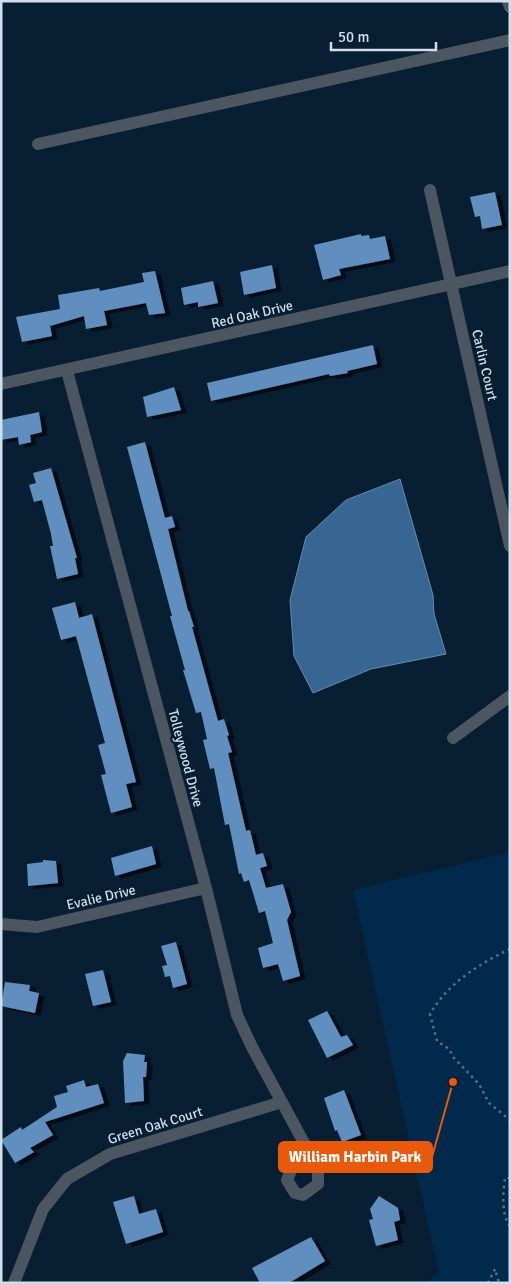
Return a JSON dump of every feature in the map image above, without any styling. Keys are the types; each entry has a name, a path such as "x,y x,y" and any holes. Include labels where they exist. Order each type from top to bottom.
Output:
{"street":[{"path":"508,1 510,8"},
{"path":"38,144 510,40"},
{"name":"Carlin Court","path":"430,190 510,546"},
{"name":"Red Oak Drive","path":"1,384 67,372 510,271"},
{"name":"Tolleywood Drive","path":"67,372 206,888 237,1015 252,1047 303,1141"},
{"path":"452,738 510,696"},
{"name":"Evalie Drive","path":"1,924 38,927 206,888"},
{"name":"Green Oak Court","path":"14,1283 43,1209 67,1179 110,1154 282,1102"}],"path":[{"path":"510,949 476,966 436,1003 430,1014 438,1041 449,1048 454,1058 479,1084 489,1103 510,1120"},
{"path":"510,1178 505,1178 503,1210 504,1218 510,1226"},
{"path":"488,1283 495,1269 499,1283"}],"shaded area":[{"path":"400,479 433,595 434,614 446,654 371,669 313,693 294,656 290,600 306,537 346,500"},
{"path":"510,852 510,1283 424,1283 439,1273 353,890"}],"building":[{"path":"495,192 502,225 482,229 480,216 475,217 470,197"},
{"path":"361,234 361,236 369,235 370,239 385,236 390,259 339,269 341,275 323,280 314,245"},
{"path":"272,265 276,288 244,295 240,272"},
{"path":"155,271 165,313 149,315 146,303 104,311 107,325 86,329 84,316 50,326 52,336 22,342 16,317 60,309 58,295 99,288 100,291 144,282 142,273"},
{"path":"213,281 218,303 198,307 198,302 184,305 181,288"},
{"path":"373,345 377,364 347,371 348,373 330,376 329,374 211,401 207,383"},
{"path":"174,387 181,410 147,417 143,397"},
{"path":"39,412 42,432 30,435 31,442 19,445 18,437 1,440 1,420"},
{"path":"145,442 165,518 172,516 175,527 168,529 218,721 224,719 229,735 227,736 232,752 228,753 246,831 250,830 256,855 263,853 267,866 260,868 266,888 283,884 291,912 287,920 300,976 283,981 278,964 263,968 258,948 273,943 265,911 259,913 249,880 244,882 241,873 239,874 229,824 225,825 214,768 210,769 203,740 207,739 201,712 196,713 183,670 185,670 170,616 172,616 127,447"},
{"path":"51,468 77,558 75,558 78,574 57,579 50,546 53,546 51,534 42,500 34,502 29,485 36,483 33,473"},
{"path":"75,602 79,618 92,614 136,782 126,784 132,807 111,813 101,775 106,774 98,745 105,743 76,636 61,640 52,608"},
{"path":"152,846 156,864 115,876 111,858"},
{"path":"43,860 56,861 58,883 28,886 27,864 43,862"},
{"path":"176,942 187,984 173,988 170,976 165,977 162,966 167,965 161,946"},
{"path":"103,970 111,1002 93,1006 85,974"},
{"path":"5,982 30,985 29,991 39,993 35,1013 1,1006"},
{"path":"327,1011 341,1037 347,1035 353,1045 327,1058 308,1020"},
{"path":"127,1053 145,1055 144,1062 147,1062 146,1077 143,1077 144,1101 125,1103 123,1061"},
{"path":"84,1080 86,1087 98,1084 104,1103 45,1122 53,1135 30,1148 34,1152 15,1163 1,1140 21,1127 22,1130 57,1107 54,1096 68,1092 66,1086"},
{"path":"344,1090 361,1135 342,1142 337,1130 335,1131 324,1098"},
{"path":"134,1196 139,1214 156,1209 163,1232 126,1244 113,1202"},
{"path":"379,1196 398,1208 400,1220 394,1222 398,1240 376,1246 369,1220 373,1219 370,1209"},
{"path":"311,1237 325,1261 289,1283 260,1283 252,1268"}],"place":[{"name":"William Harbin Park","path":"453,1082"}]}
